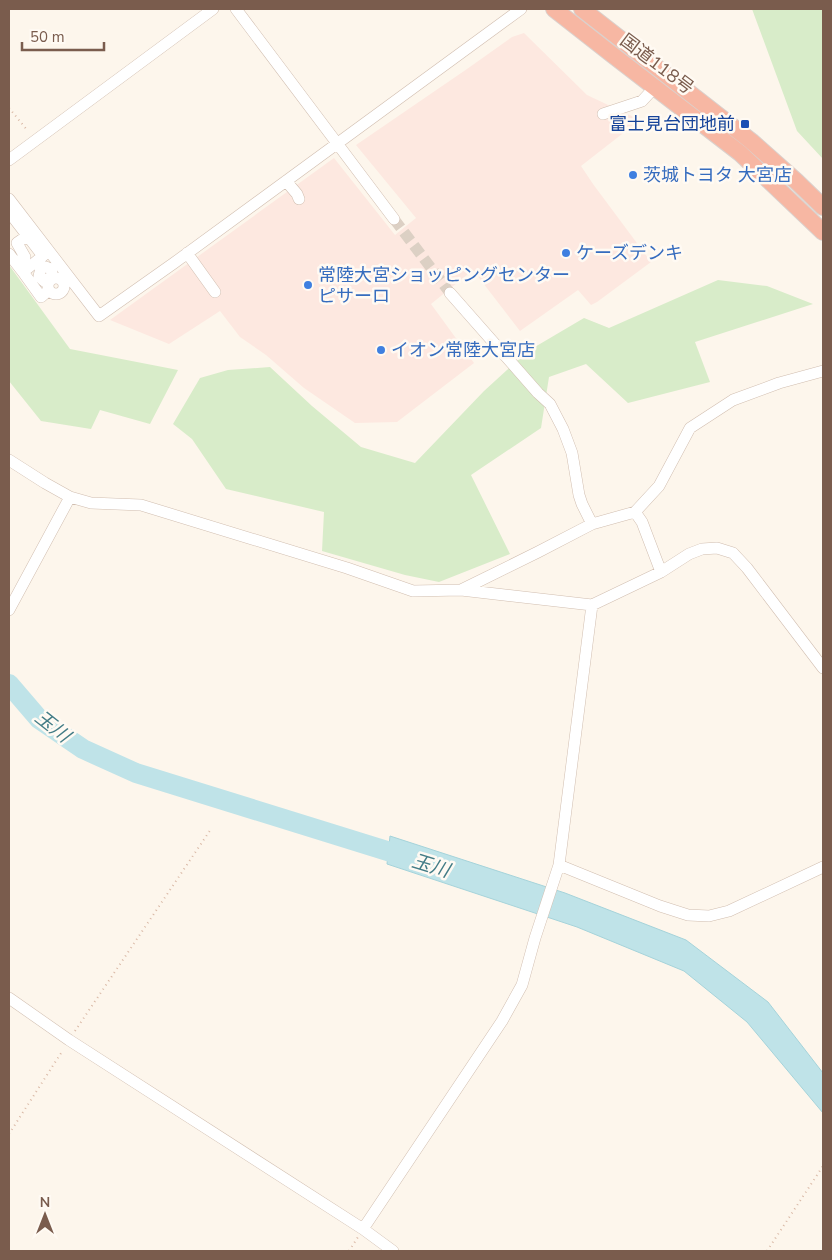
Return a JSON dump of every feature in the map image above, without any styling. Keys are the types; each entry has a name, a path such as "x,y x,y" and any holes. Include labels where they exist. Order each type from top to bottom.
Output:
{"highway":[{"name":"国道118号","path":"554,9 740,152 823,232"},
{"name":"国道118号","path":"582,9 751,141 823,207"}],"street":[{"path":"9,160 213,9"},
{"path":"236,9 394,218"},
{"path":"9,198 99,316 521,9"},
{"path":"603,114 642,101 655,87"},
{"path":"286,181 299,199"},
{"path":"9,212 13,226 27,236 43,256 39,265"},
{"path":"16,263 25,257 17,243 27,236"},
{"path":"187,253 215,292"},
{"path":"16,263 39,265 51,269 50,283 41,297 16,263"},
{"path":"450,293 538,393 550,404 563,429 572,453 579,495 592,524"},
{"path":"461,590 592,524 635,512 658,486 690,428 734,400 778,383 823,371"},
{"path":"9,460 70,497 91,503 141,504 347,568 413,591 461,590 592,604 662,572 689,554 702,549 716,548 733,553 748,568 823,668"},
{"path":"9,610 70,497"},
{"path":"635,512 642,522 662,572"},
{"path":"363,1229 502,1021 522,985 559,865 592,604"},
{"path":"559,865 660,906 688,915 709,916 729,911 823,866"},
{"path":"9,998 69,1040 363,1229 393,1251"}],"path":[{"path":"9,108 35,141"},
{"path":"9,1134 69,1040 211,829"},
{"path":"767,1251 823,1166"},
{"path":"349,1251 363,1229"}],"shaded area":[{"path":"524,33 587,95 640,120 581,166 651,262 597,302 591,305 578,290 520,331 473,270 431,304 474,363 397,422 355,423 304,388 266,355 240,337 220,311 169,344 110,320 334,158 395,235 416,218 356,145 512,37"}],"green space":[{"path":"752,9 823,9 823,159 797,131"},
{"path":"9,265 70,349 178,370 150,424 100,410 91,429 41,421 9,381"},
{"path":"718,280 767,286 813,304 695,342 710,382 628,403 586,364 549,377 541,428 471,475 510,554 439,582 405,575 322,551 324,512 226,489 192,439 173,424 200,378 228,370 270,367 312,406 361,447 415,463 484,391 528,351 584,318 609,328"}],"water":[{"path":"390,836 565,893 686,940 768,1002 823,1073 823,1113 747,1022 684,971 577,927 387,864"}],"waterway":[{"name":"玉川","path":"9,684 39,719 83,749 136,773 413,859"}],"tunnel":[{"path":"394,219 450,293"}],"place":[{"name":"富士見台団地前","path":"745,124"},
{"name":"茨城トヨタ 大宮店","path":"633,175"},
{"name":"ケーズデンキ","path":"566,253"},
{"name":"常陸大宮ショッピングセンター ピサーロ","path":"308,285"},
{"name":"イオン常陸大宮店","path":"381,350"}]}
